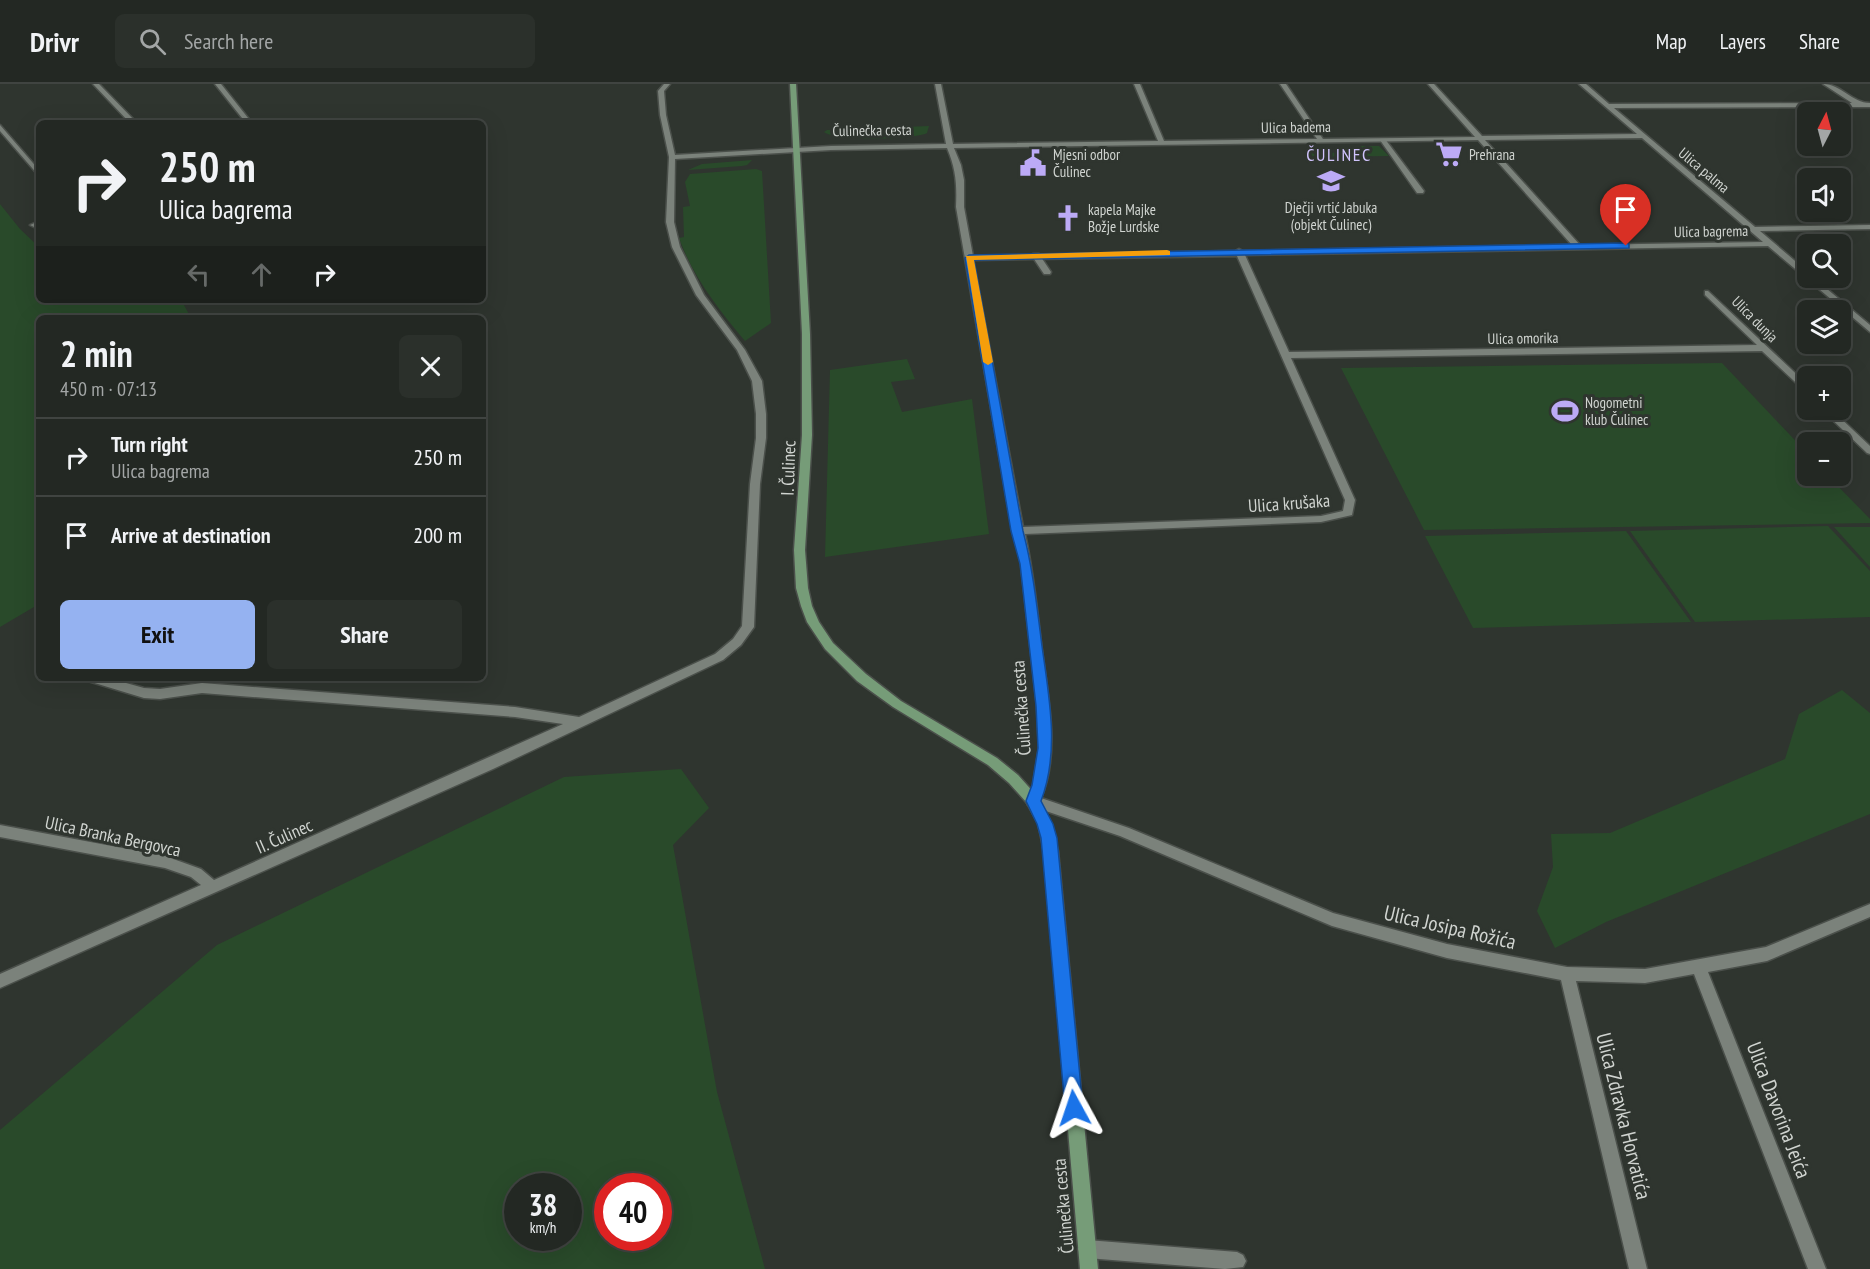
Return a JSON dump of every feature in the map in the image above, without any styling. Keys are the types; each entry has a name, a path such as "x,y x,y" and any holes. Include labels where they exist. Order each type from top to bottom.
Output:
{"street":[{"path":"96,84 131,120"},
{"path":"218,84 247,120"},
{"name":"I. Čulinec","path":"667,84 661,90 663,115 672,158 670,222 676,247 700,295 741,350 756,381 758,392 761,438 755,484 751,599 748,627 737,642"},
{"name":"I. Čulinec","path":"794,84 794,149 802,250 807,371 801,549 802,588 806,604 813,622 830,647 859,674 898,704 992,761 1033,801"},
{"name":"Čulinečka cesta","path":"938,84 950,147 957,161 961,180 960,207 1017,531 1026,564 1045,738 1043,768 1033,801 1045,824 1049,838 1089,1269"},
{"path":"1137,84 1162,143"},
{"path":"1283,84 1321,140"},
{"path":"1431,84 1578,247"},
{"name":"Ulica palma","path":"1582,84 1797,267"},
{"path":"1826,84 1859,105"},
{"path":"1609,106 1870,105"},
{"path":"0,128 36,170"},
{"name":"Ulica badema","path":"950,147 1643,136"},
{"path":"1383,140 1420,191"},
{"name":"Čulinečka cesta","path":"794,149 950,147"},
{"path":"672,158 794,149"},
{"path":"1753,229 1870,227"},
{"name":"Ulica bagrema","path":"969,258 1239,251 1770,244"},
{"name":"Ulica krušaka","path":"1017,531 1321,519 1348,513 1350,500 1239,251"},
{"path":"1036,256 1047,272"},
{"name":"Ulica palma","path":"1821,288 1870,329"},
{"name":"Ulica dunja","path":"1708,293 1797,380"},
{"name":"Ulica omorika","path":"1284,355 1763,348"},
{"path":"1837,420 1870,451"},
{"name":"II. Čulinec","path":"0,981 582,722 719,657 737,642"},
{"path":"102,681 144,693 160,694 202,688 515,712 582,722"},
{"name":"Ulica Josipa Rožića","path":"1033,801 1124,832 1332,920 1447,951 1567,974 1645,976 1767,954 1870,910"},
{"name":"Ulica Branka Bergovca","path":"0,831 165,862 196,873 213,887"},
{"name":"Ulica Davorina Jeića","path":"1699,967 1817,1269"},
{"name":"Ulica Zdravka Horvatića","path":"1567,974 1638,1269"},
{"path":"1087,1249 1237,1261"}],"green space":[{"path":"929,126 927,133 891,138 842,137 824,132 827,130"},
{"path":"1379,146 1389,156 1313,157 1307,148 1317,147 1323,153 1357,152 1354,147"},
{"path":"752,160 742,166 688,170 702,164"},
{"path":"756,169 762,171 771,323 745,341 699,280 679,238 684,237 683,207 690,206 685,182 690,174"},
{"path":"0,204 36,244 36,303 184,303 189,315 36,315 36,606 0,627"},
{"path":"907,359 915,379 891,382 902,412 972,399 989,534 825,557 830,370"},
{"name":"Nogometni klub Čulinec","path":"1722,363 1797,442 1797,486 1838,486 1870,519 1870,523 1424,530 1341,368"},
{"path":"1828,526 1870,571 1870,617 1695,622 1630,531"},
{"path":"1834,527 1870,527 1870,567"},
{"path":"1626,531 1691,622 1473,628 1425,536"},
{"path":"1842,690 1870,713 1870,814 1606,922 1555,948 1537,911 1553,867 1551,834 1610,833 1785,759 1799,714"},
{"path":"681,769 709,808 673,845 717,1092 765,1269 0,1269 0,1130 217,945 564,777"}],"slow traffic":[{"path":"988,362 969,258 1167,253"}],"place":[{"name":"Prehrana","path":"1449,154"},
{"name":"Mjesni odbor Čulinec","path":"1033,163"},
{"name":"Dječji vrtić Jabuka (objekt Čulinec)","path":"1331,181"},
{"name":"kapela Majke Božje Lurdske","path":"1068,218"},
{"name":"Nogometni klub Čulinec","path":"1565,411"}],"district":[{"name":"ČULINEC","path":"1339,154"}],"route":[{"path":"1074,1108 1049,838 1045,824 1033,801 1040,785 1046,748 1026,564 1017,531 969,258 1239,251 1626,246"}]}
